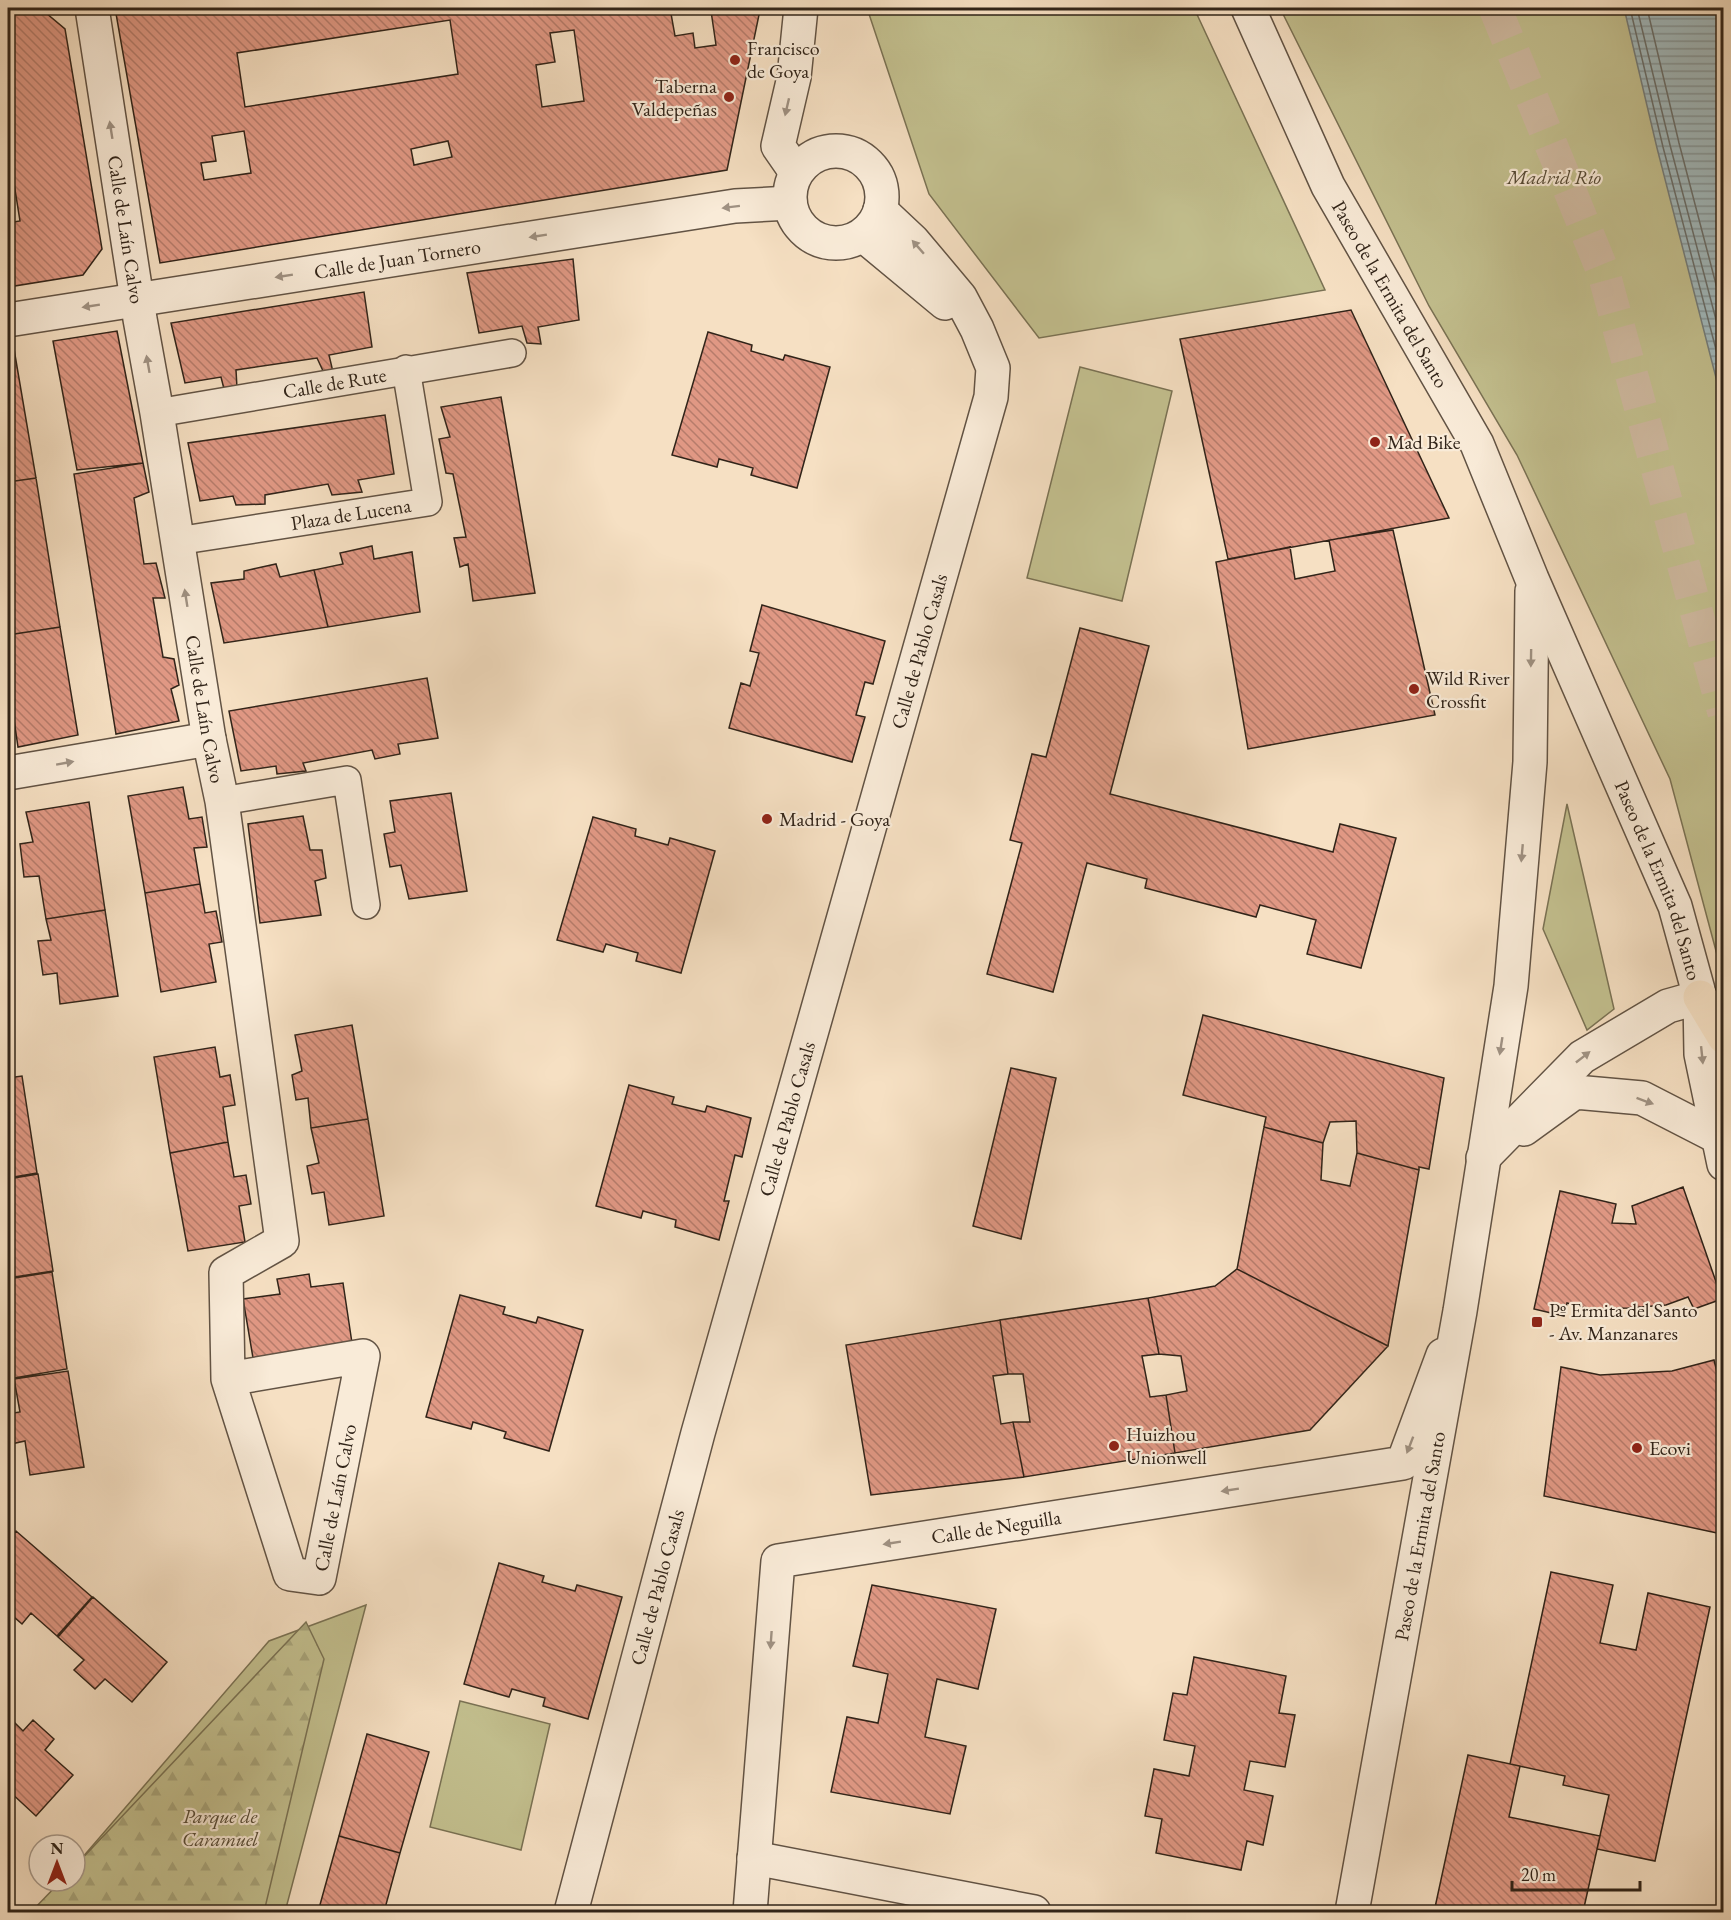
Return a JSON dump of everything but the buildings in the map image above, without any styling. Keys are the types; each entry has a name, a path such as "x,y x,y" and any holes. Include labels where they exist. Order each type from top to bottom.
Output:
{"highway":[{"path":"1700,997 1724,1037"}],"street":[{"name":"Calle de Laín Calvo","path":"92,8 136,299 157,412 209,739 222,801 282,1241 226,1273 228,1379 290,1574 320,1578 363,1356 228,1379"},
{"path":"793,188 806,161 818,153 848,152 861,158 872,168 880,181 882,195 872,222 848,242 833,243 817,240 794,218 793,188 778,146 794,77 801,8"},
{"name":"Paseo de la Ermita del Santo","path":"1248,8 1328,186 1477,444 1532,579 1675,906 1700,997 1668,1006 1582,1057 1483,1158"},
{"name":"Calle de Juan Tornero","path":"8,320 735,206 793,188"},
{"name":"Calle de Pablo Casals","path":"571,1912 698,1433 991,397 993,368 977,328 960,297 913,241 872,222"},
{"name":"Calle de Rute","path":"157,412 512,352"},
{"name":"Plaza de Lucena","path":"177,541 428,502 406,369"},
{"name":"Paseo de la Ermita del Santo","path":"1352,1912 1460,1311 1511,986 1530,762 1532,579"},
{"path":"8,773 209,739"},
{"path":"222,801 347,780 366,905"},
{"path":"1700,997 1701,1054 1720,1150"},
{"path":"1483,1158 1575,1092 1642,1098 1720,1150"},
{"name":"Calle de Neguilla","path":"750,1912 778,1561 1403,1463 1460,1311"},
{"path":"754,1858 1034,1912"}],"green space":[{"path":"867,8 1194,8 1325,290 1039,338 929,194"},
{"name":"Madrid Río","path":"1280,8 1723,8 1723,977 1670,779 1517,455 1429,306"},
{"path":"1080,367 1172,391 1122,601 1027,578"},
{"path":"1567,804 1614,1009 1587,1030 1543,929"},
{"name":"Parque de Caramuel","path":"366,1605 285,1912 35,1912 60,1893 87,1893 87,1852 269,1641"},
{"name":"Parque de Caramuel","path":"306,1622 324,1659 264,1912 31,1912 49,1893 87,1893 87,1853"},
{"path":"460,1701 550,1724 521,1850 430,1827"}],"water":[{"path":"1624,8 1723,8 1723,405 1657,148"}],"tunnel":[{"path":"1495,8 1604,274 1724,713"}],"place":[{"name":"Francisco de Goya","path":"735,60"},
{"name":"Taberna Valdepeñas","path":"729,97"},
{"name":"Mad Bike","path":"1375,442"},
{"name":"Wild River Crossfit","path":"1414,689"},
{"name":"Madrid - Goya","path":"767,819"},
{"name":"Pº Ermita del Santo - Av. Manzanares","path":"1537,1322"},
{"name":"Huizhou Unionwell","path":"1114,1446"},
{"name":"Ecovi","path":"1637,1448"}]}
